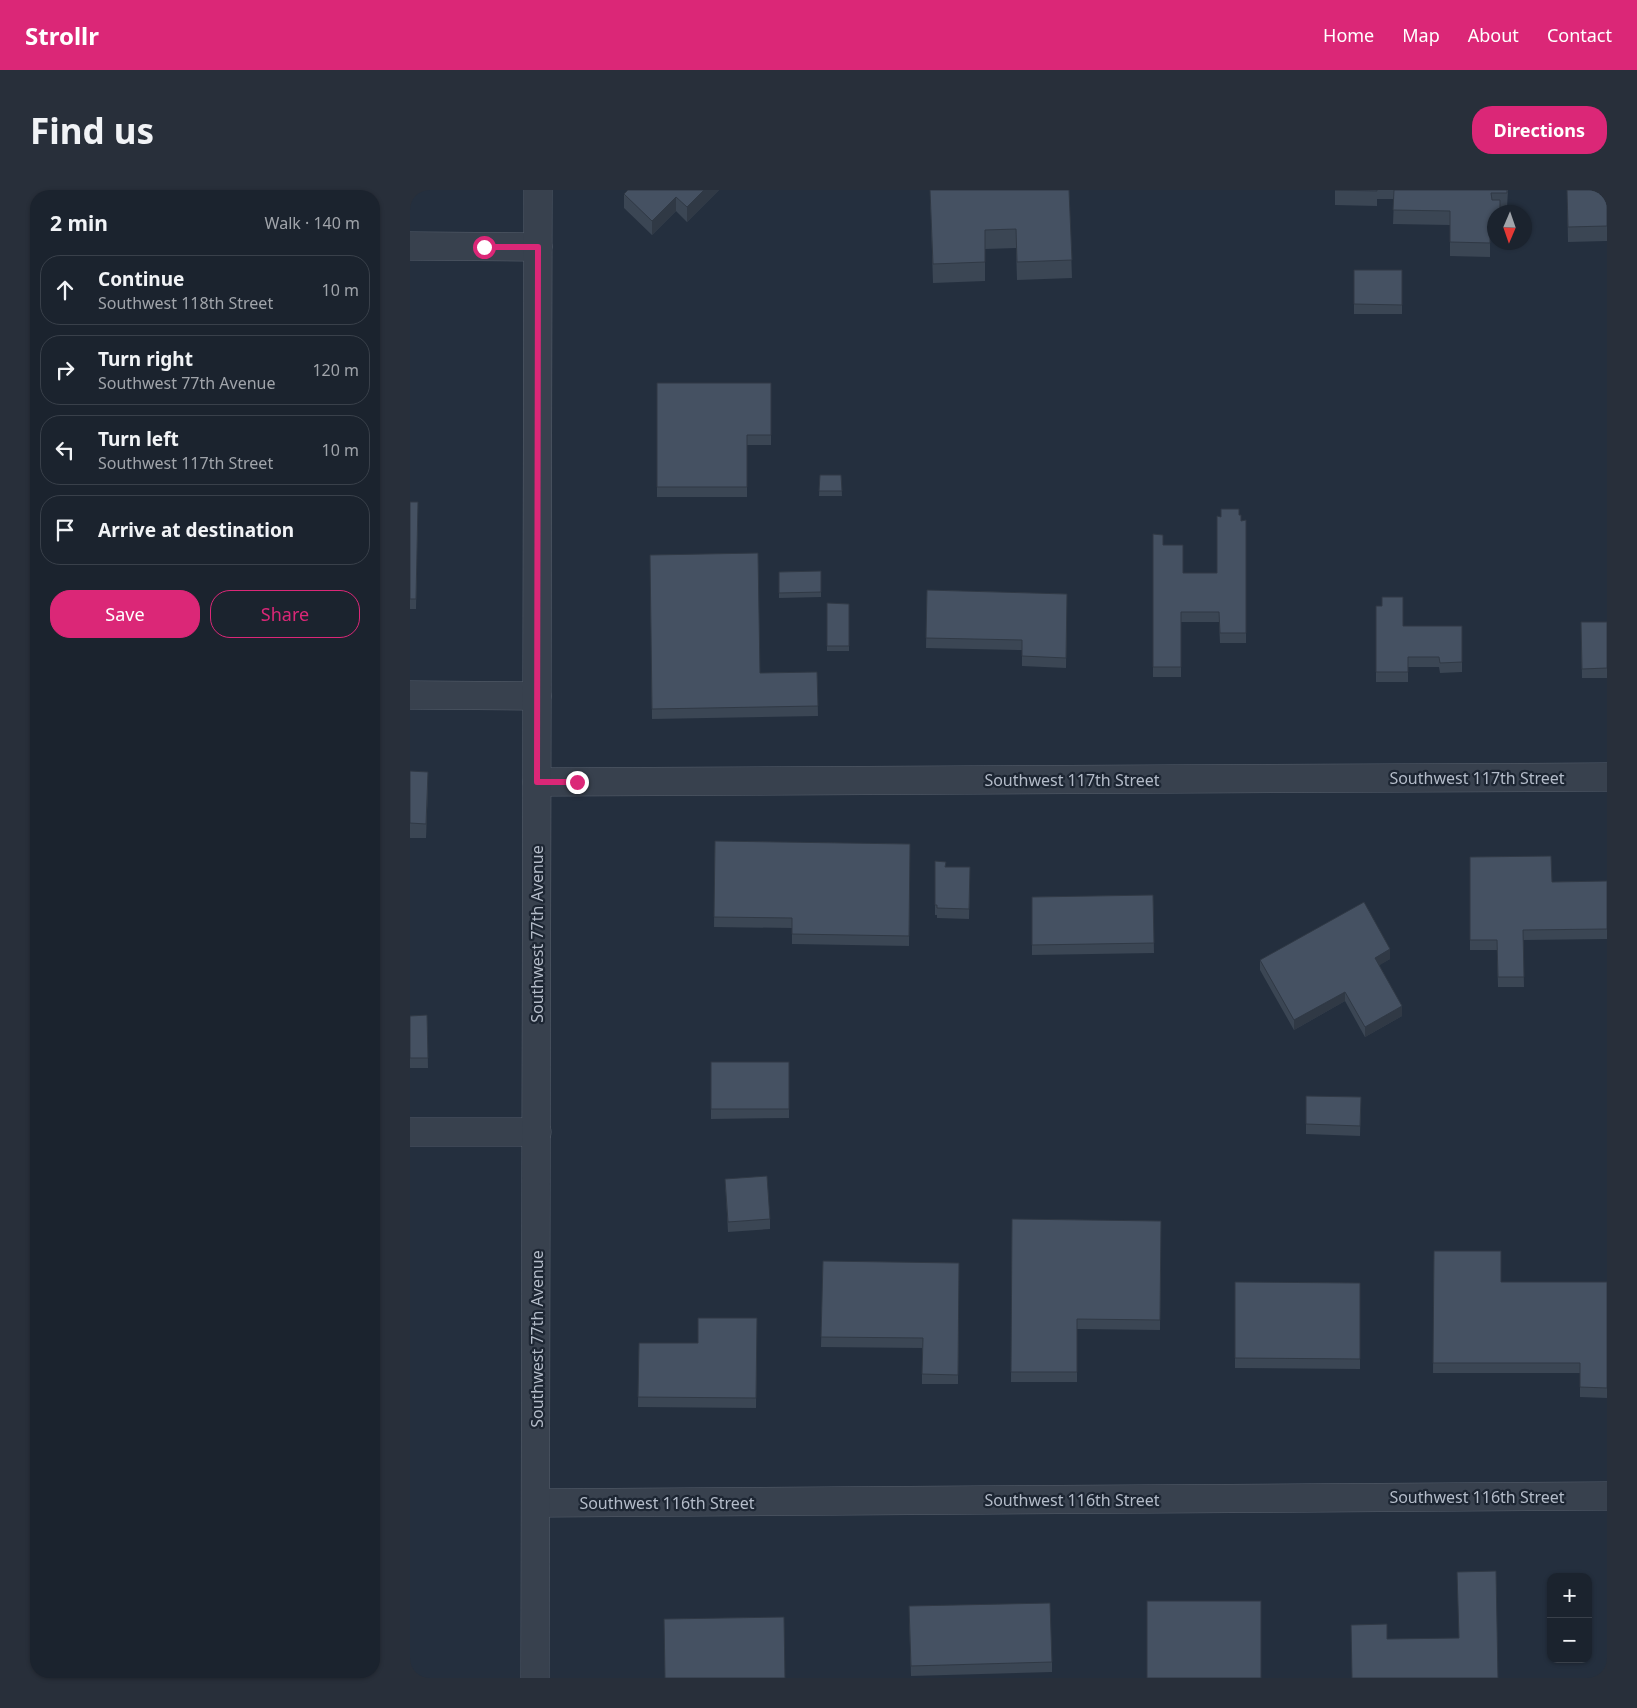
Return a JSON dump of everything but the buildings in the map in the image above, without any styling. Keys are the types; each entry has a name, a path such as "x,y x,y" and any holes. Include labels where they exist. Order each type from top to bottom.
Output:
{"street":[{"name":"Southwest 77th Avenue","path":"536,1678 538,190"},
{"path":"410,246 538,247"},
{"path":"410,695 537,696"},
{"name":"Southwest 117th Street","path":"537,782 1607,778"},
{"path":"410,1132 537,1132"},
{"name":"Southwest 116th Street","path":"537,1503 1607,1496"}],"route":[{"path":"484,247 538,247 537,782 577,782"}]}
